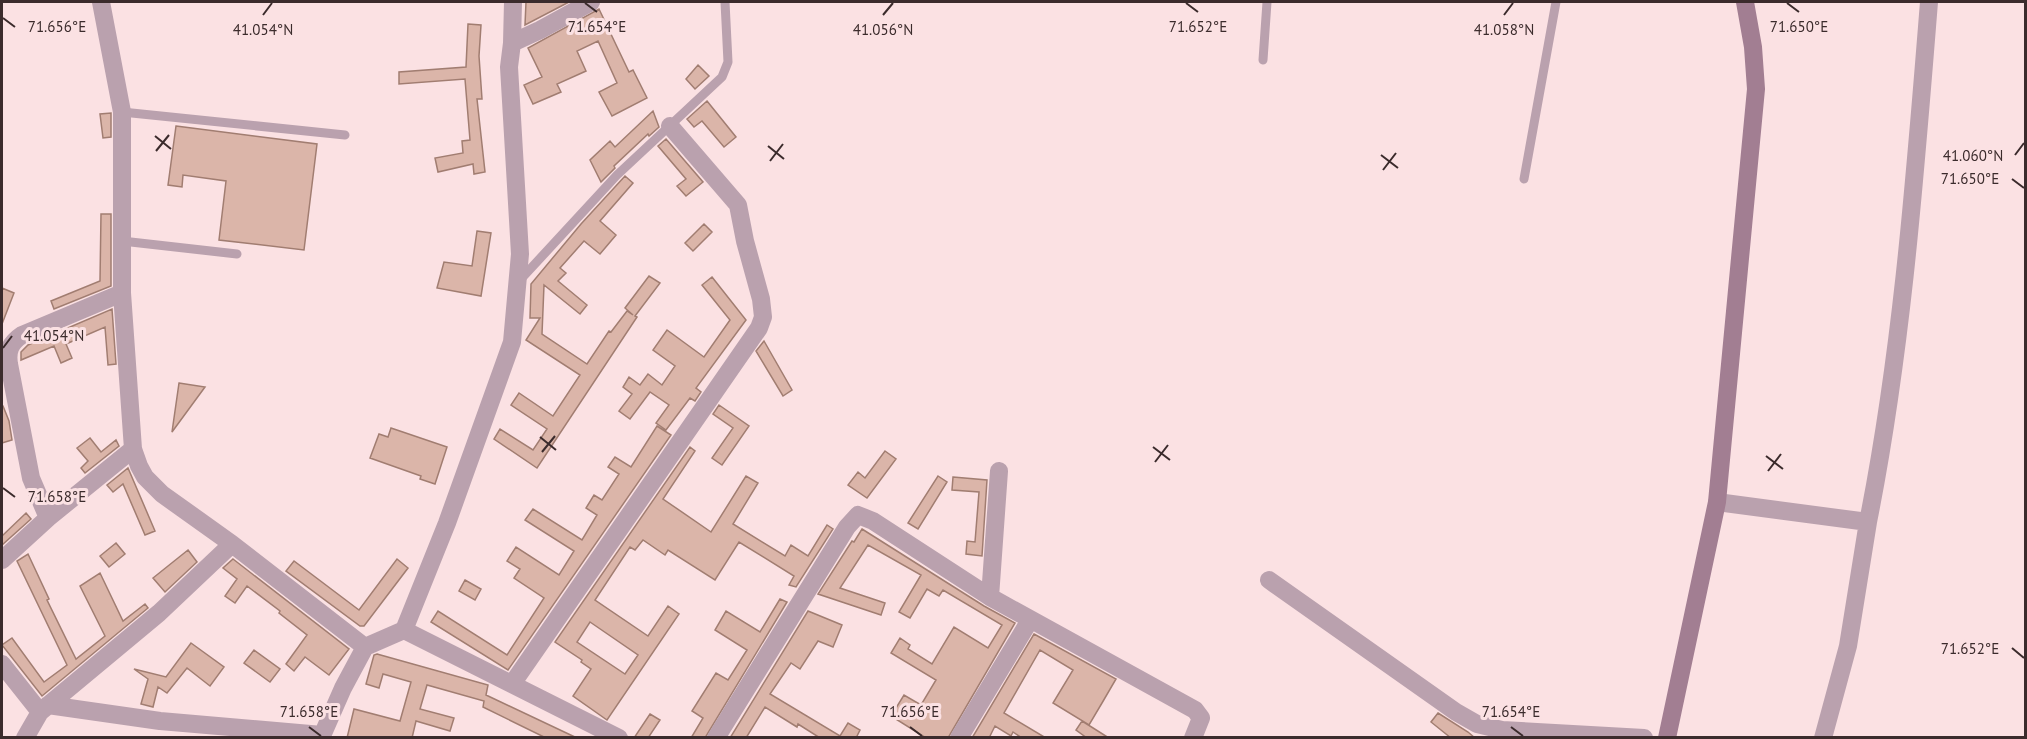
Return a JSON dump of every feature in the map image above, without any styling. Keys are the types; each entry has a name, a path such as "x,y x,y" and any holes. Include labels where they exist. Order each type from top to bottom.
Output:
{"street":[{"path":"101,2 122,112 122,293 133,449 139,466 145,477 162,494 232,544 365,647"},
{"path":"2,664 44,708 158,729 322,736 343,688 365,647 404,630 447,523 512,342 520,254 509,67 513,2"},
{"path":"512,43 591,2"},
{"path":"1667,738 1717,502 1756,89 1754,47 1744,2"},
{"path":"1823,738 1848,646 1882,452 1904,284 1929,2"},
{"path":"512,684 759,328 763,317 761,299 738,205 670,126"},
{"path":"48,519 32,477 9,364 10,346 21,335 122,293"},
{"path":"2,560 133,449"},
{"path":"990,597 999,471"},
{"path":"1717,502 1868,522"},
{"path":"716,738 847,527 858,515 873,521 990,597 1195,711 1201,718 1193,738"},
{"path":"25,738 44,708 159,613 232,544"},
{"path":"1269,580 1456,712 1477,724 1502,730 1644,738"},
{"path":"959,738 1030,620"},
{"path":"404,630 619,738"}],"lane":[{"path":"517,283 617,175 723,77 728,62 725,2"},
{"path":"1263,60 1267,2"},
{"path":"1524,179 1556,2"},
{"path":"122,112 345,135"},
{"path":"122,241 237,254"}],"building":[{"path":"526,2 569,2 525,25"},
{"path":"599,9 629,72 633,70 647,98 612,116 599,92 617,83 598,41 577,51 586,71 557,84 561,92 533,104 524,85 542,77 528,48"},
{"path":"468,24 481,25 479,56 482,99 477,99 485,172 474,174 473,164 438,172 435,158 463,153 462,141 470,140 465,79 399,84 399,72 466,67"},
{"path":"698,65 709,76 695,89 686,79"},
{"path":"707,101 736,137 724,147 702,121 694,127 687,119"},
{"path":"653,111 659,127 649,136 648,134 614,166 615,168 601,182 590,160 610,141 615,147"},
{"path":"111,113 111,137 103,138 100,114"},
{"path":"176,126 317,144 304,250 219,240 226,181 183,175 182,187 168,185"},
{"path":"666,139 703,182 686,196 677,186 686,179 658,146"},
{"path":"625,176 633,183 600,221 616,235 600,254 584,241 560,268 566,273 558,281 587,305 580,314 544,285 542,334 587,364 609,331 611,332 627,311 633,315 625,308 649,276 660,283 635,316 637,317 537,468 494,439 500,429 533,450 547,429 511,405 519,393 553,416 580,375 526,340 540,318 530,318 531,284"},
{"path":"101,214 111,214 111,286 54,309 51,301 100,281"},
{"path":"704,224 712,232 693,251 685,243"},
{"path":"477,231 491,233 481,296 437,288 444,262 472,266"},
{"path":"712,277 746,320 696,388 701,392 695,401 690,398 666,430 656,423 669,405 650,392 630,419 619,411 632,394 623,387 629,377 640,385 648,374 662,385 675,366 653,350 667,330 704,357 730,320 702,285"},
{"path":"2,288 14,293 2,324"},
{"path":"112,309 116,364 108,365 105,327 66,344 72,358 61,363 54,346 21,360 21,352 28,345"},
{"path":"764,341 792,390 783,396 756,351"},
{"path":"179,383 205,387 172,432"},
{"path":"719,405 749,426 722,465 712,458 733,428 713,414"},
{"path":"2,406 9,421 12,440 2,443"},
{"path":"657,426 671,435 508,670 431,622 438,611 507,655 544,598 514,578 520,569 507,561 516,547 559,575 574,551 525,520 533,509 582,540 597,515 586,508 594,495 602,500 619,474 608,467 615,457 631,467"},
{"path":"391,428 447,447 435,484 420,479 421,476 370,458 379,434 388,437"},
{"path":"90,438 101,452 116,440 119,446 85,473 81,468 88,461 77,448"},
{"path":"690,447 695,451 663,499 711,532 746,476 758,483 733,524 785,556 791,545 808,556 827,525 833,529 796,587 789,585 794,576 739,542 715,580 668,550 665,555 643,540 635,550 630,547 595,600 648,636 668,606 679,614 607,720 573,696 591,669 581,662 582,660 555,642","holes":["590,622 638,655 625,674 577,642"]},
{"path":"885,451 896,459 867,498 848,485 858,472 865,478"},
{"path":"128,468 155,531 145,535 123,484 113,492 107,485"},
{"path":"938,476 947,482 918,529 908,523"},
{"path":"953,477 987,480 982,556 966,554 967,541 975,542 979,492 952,490"},
{"path":"26,513 31,519 2,545 2,536"},
{"path":"862,529 1015,623 948,738 926,738 891,716 904,695 921,705 936,680 891,653 900,638 910,645 908,649 932,664 954,627 988,648 1002,625 943,590 939,596 927,589 910,618 899,612 921,575 868,545 840,588 885,603 881,615 818,594"},
{"path":"116,543 125,554 109,567 100,556"},
{"path":"188,550 197,562 165,592 153,578"},
{"path":"28,554 49,599 47,600 76,659 105,636 80,586 100,573 123,621 145,604 148,608 42,696 2,645 12,638 44,682 67,665 17,561"},
{"path":"233,559 349,649 329,675 305,657 294,671 286,664 307,635 279,613 280,611 247,586 235,603 225,596 237,579 223,568"},
{"path":"397,559 408,568 364,626 360,626 286,571 294,561 359,610"},
{"path":"465,580 481,589 475,600 459,591"},
{"path":"780,599 787,602 705,738 691,738 703,718 692,711 716,673 728,680 747,650 715,630 726,611 760,632"},
{"path":"808,611 842,625 833,647 818,641 800,669 791,663 770,694 840,736 848,723 860,730 856,738 820,738 765,707 746,738 730,738"},
{"path":"1034,634 1116,679 1089,725 1053,703 1073,670 1040,650 1004,713 1046,738 1022,738 1013,732 1011,736 995,726 989,738 972,738"},
{"path":"191,643 224,667 210,686 187,668 167,693 158,687 153,707 141,704 148,679 134,669 166,677"},
{"path":"254,650 280,669 270,682 244,663"},
{"path":"374,655 488,685 486,695 577,738 546,738 483,707 484,701 427,685 420,709 454,718 450,731 416,721 412,738 347,738 354,709 400,721 411,682 383,674 379,688 366,684"},
{"path":"1438,713 1475,738 1451,738 1431,722"},
{"path":"650,714 660,720 648,738 634,738"},
{"path":"1082,721 1109,738 1087,738 1076,730"}]}
